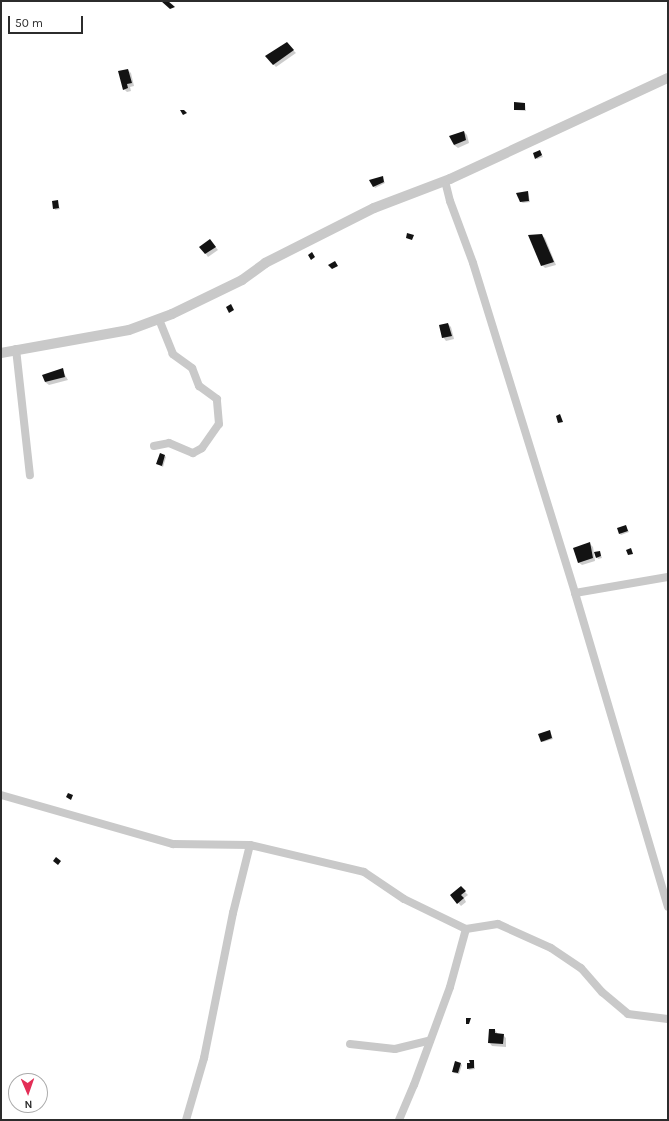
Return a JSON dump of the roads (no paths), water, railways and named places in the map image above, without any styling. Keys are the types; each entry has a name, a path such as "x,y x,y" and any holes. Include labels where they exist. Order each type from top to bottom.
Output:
{"street":[{"path":"1,353 16,349 130,330 159,319 242,280 265,263 374,208 445,181 668,78"},
{"path":"445,181 450,201 473,263 575,594 668,906"},
{"path":"154,446 169,443 193,453 202,448 219,424 217,399 199,386 192,368 173,354 159,319"},
{"path":"16,349 30,475"},
{"path":"575,594 668,577"},
{"path":"1,795 173,844 250,845 364,872 404,899 466,929 498,924 551,948 581,968 602,992 628,1014 668,1019"},
{"path":"186,1120 204,1058 233,913 250,845"},
{"path":"399,1120 414,1085 450,987 466,929"},
{"path":"350,1044 395,1049 430,1040"}]}
